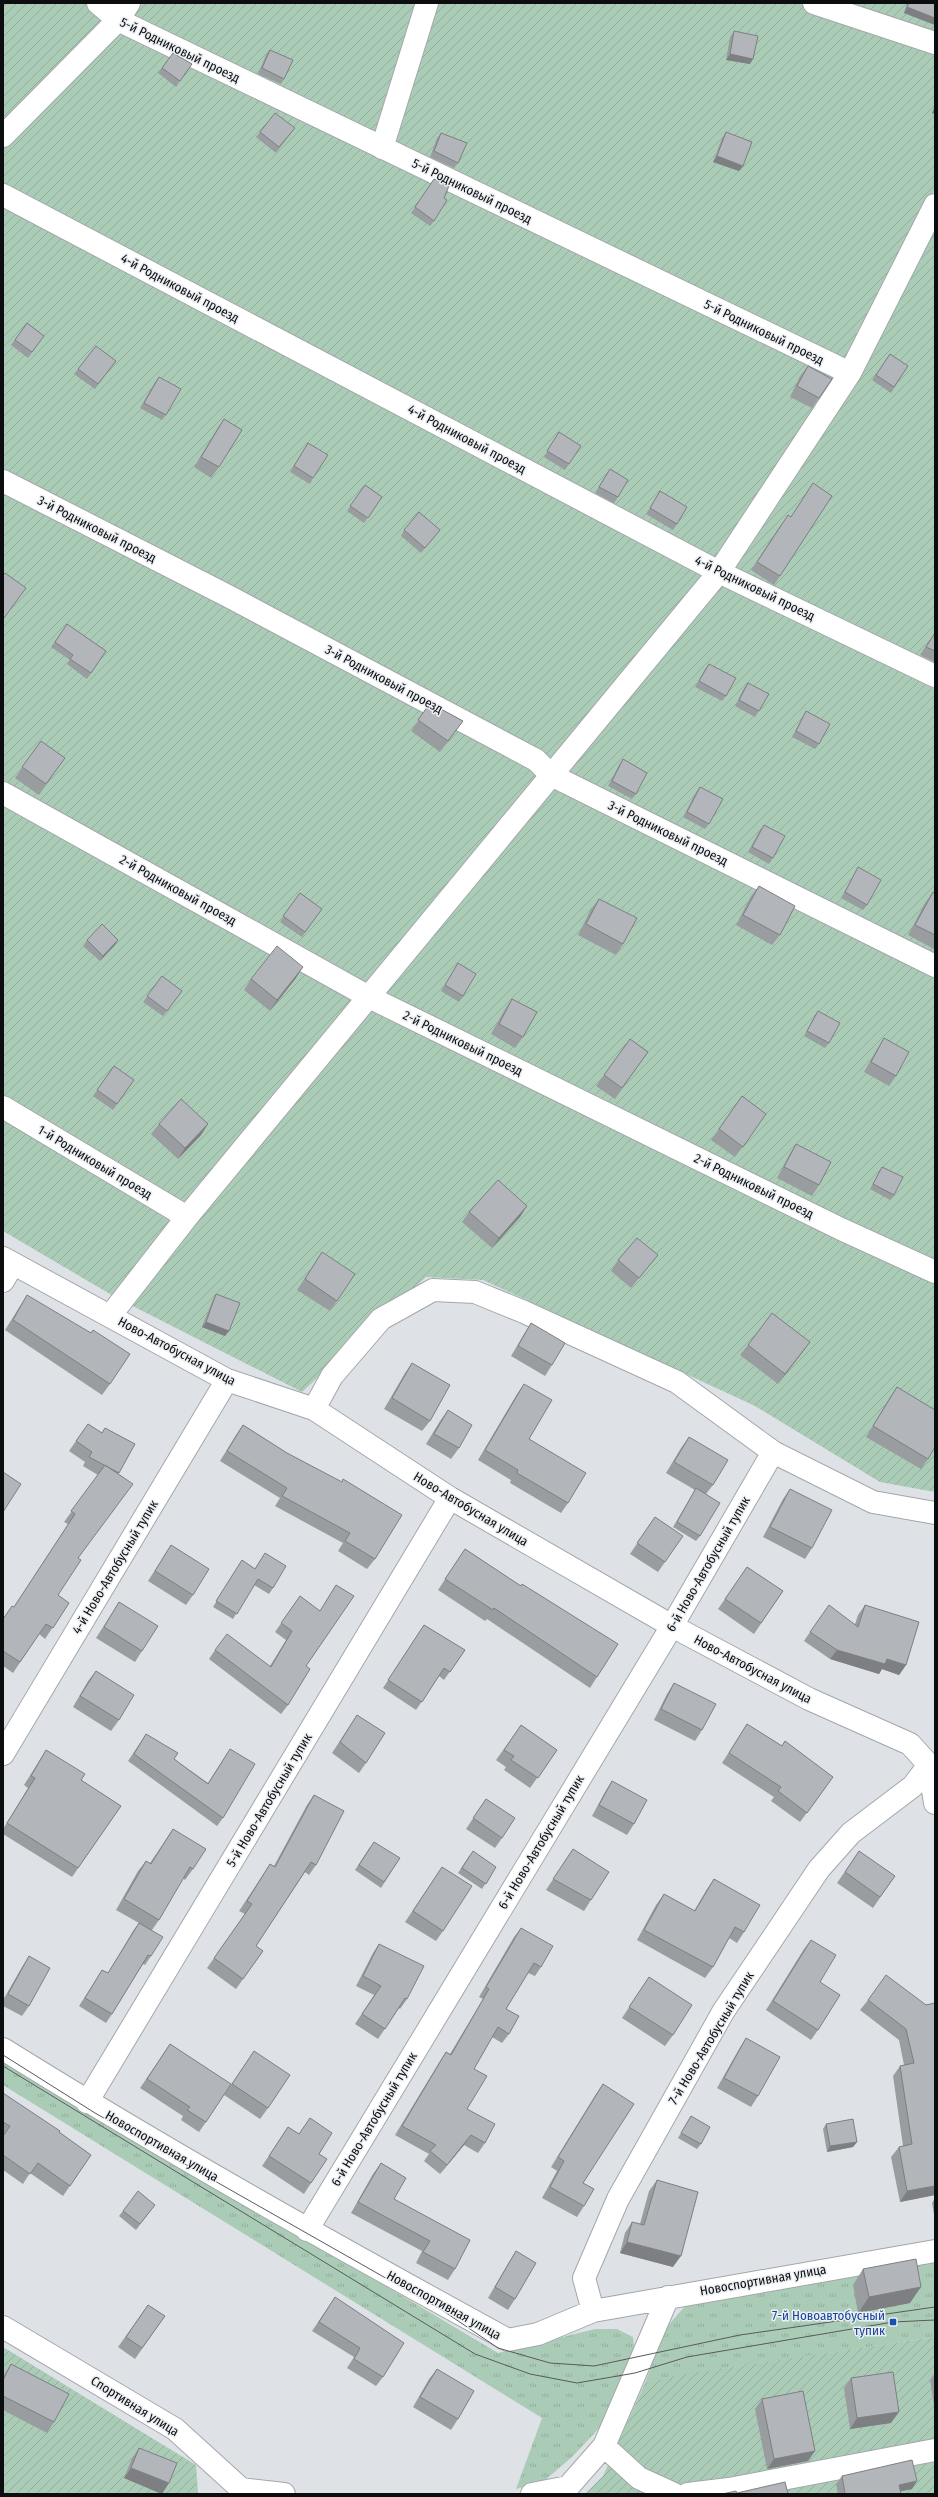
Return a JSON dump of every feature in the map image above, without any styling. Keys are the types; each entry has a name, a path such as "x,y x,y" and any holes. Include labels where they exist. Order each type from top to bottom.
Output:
{"street":[{"name":"5-й Родниковый проезд","path":"98,3 123,12 382,148 850,373"},
{"path":"382,148 427,3"},
{"path":"814,3 935,43"},
{"path":"3,136 123,12"},
{"name":"4-й Родниковый проезд","path":"3,195 719,572 935,676"},
{"path":"110,1316 187,1217 719,572 850,373 935,205"},
{"name":"3-й Родниковый проезд","path":"3,481 235,600 529,757 551,776 935,966"},
{"name":"2-й Родниковый проезд","path":"3,793 369,997 841,1229 935,1272"},
{"name":"1-й Родниковый проезд","path":"3,1107 187,1217"},
{"name":"Ново-Автобусная улица","path":"6,1268 110,1316 227,1380 314,1409 450,1498 672,1626 809,1698 910,1744 932,1765"},
{"path":"314,1409 332,1376 381,1319 433,1290 475,1292 524,1312 677,1382 773,1452 873,1502 935,1513"},
{"name":"4-й Ново-Автобусный тупик","path":"3,1754 227,1380"},
{"name":"6-й Ново-Автобусный тупик","path":"307,2230 672,1626 773,1452"},
{"name":"5-й Ново-Автобусный тупик","path":"87,2102 450,1498"},
{"path":"932,1765 935,1803"},
{"name":"7-й Ново-Автобусный тупик","path":"592,2311 584,2278 618,2199 723,2012 819,1869 851,1833 913,1786 932,1765"},
{"name":"Новоспортивная улица","path":"3,2049 87,2102 307,2230 508,2340 538,2334 592,2311 935,2251"},
{"path":"532,2494 567,2491 604,2446 668,2297"},
{"name":"Спортивная улица","path":"3,2327 175,2428 236,2492 284,2494"},
{"path":"604,2446 639,2478 674,2494"},
{"path":"688,2494 730,2489 935,2450"}],"green space":[{"path":"3,3 935,3 935,189 845,372 706,575 935,689 935,1492 880,1482 755,1406 483,1280 426,1277 302,1392 115,1297 3,1231"},
{"path":"935,229 935,672 734,570 733,562"},
{"path":"3,2058 498,2353 595,2329 617,2329 633,2337 635,2355 603,2424 572,2457 544,2481 516,2489 542,2418 3,2085"},
{"path":"935,2262 935,2337 681,2375 645,2383 666,2328 685,2306 706,2299"},
{"path":"935,2337 935,2494 585,2494 603,2476 645,2383 678,2375"},
{"path":"3,2347 196,2465 198,2494 3,2494"}],"building":[{"path":"909,3 935,3 935,18 907,7"},
{"path":"734,31 758,36 753,59 730,54"},
{"path":"270,50 293,60 284,79 262,68"},
{"path":"173,53 192,64 180,81 162,68"},
{"path":"275,113 295,128 279,147 260,132"},
{"path":"726,132 752,142 743,166 717,156"},
{"path":"441,133 467,143 458,163 434,151"},
{"path":"434,179 449,186 444,198 447,200 434,221 415,207"},
{"path":"27,323 44,336 32,352 15,340"},
{"path":"96,346 116,361 98,384 78,369"},
{"path":"890,354 908,366 894,387 876,375"},
{"path":"808,366 832,379 819,398 797,386"},
{"path":"159,377 181,389 166,415 144,403"},
{"path":"224,419 242,430 219,467 201,457"},
{"path":"559,432 581,446 569,464 547,451"},
{"path":"308,443 328,455 313,478 294,466"},
{"path":"610,469 628,480 618,497 599,487"},
{"path":"813,483 832,496 780,576 757,562 788,515 791,517"},
{"path":"365,485 382,497 368,518 350,506"},
{"path":"660,491 687,507 677,524 650,508"},
{"path":"419,512 440,530 425,548 404,530"},
{"path":"5,573 26,588 4,618 3,576"},
{"path":"67,624 106,651 91,673 70,659 73,655 55,642"},
{"path":"935,633 935,651 926,647"},
{"path":"709,664 736,678 726,696 699,681"},
{"path":"748,683 769,694 759,711 739,700"},
{"path":"430,703 463,721 448,741 418,720"},
{"path":"806,711 830,724 819,744 796,731"},
{"path":"41,741 65,758 46,784 22,767"},
{"path":"623,759 647,773 636,794 612,781"},
{"path":"700,787 723,799 709,824 687,812"},
{"path":"764,825 785,836 773,858 752,847"},
{"path":"858,867 881,880 867,905 845,892"},
{"path":"759,886 795,906 780,935 743,915"},
{"path":"933,892 935,894 935,935 915,925"},
{"path":"300,893 322,909 305,932 283,916"},
{"path":"599,899 637,918 623,944 586,924"},
{"path":"102,924 118,940 103,956 87,940"},
{"path":"277,946 303,967 277,1000 251,979"},
{"path":"458,963 476,974 463,996 445,985"},
{"path":"162,976 182,991 167,1011 147,996"},
{"path":"512,999 537,1012 523,1037 499,1024"},
{"path":"818,1011 840,1023 829,1043 807,1031"},
{"path":"884,1038 909,1052 896,1076 871,1062"},
{"path":"630,1039 648,1052 622,1088 604,1075"},
{"path":"114,1066 134,1080 117,1104 97,1090"},
{"path":"742,1096 766,1114 743,1147 719,1129"},
{"path":"181,1099 208,1124 185,1148 159,1124"},
{"path":"796,1144 831,1162 819,1185 784,1167"},
{"path":"882,1167 903,1177 894,1195 873,1184"},
{"path":"498,1180 527,1206 499,1238 469,1212"},
{"path":"637,1238 658,1255 639,1278 618,1260"},
{"path":"322,1252 355,1274 337,1301 305,1279"},
{"path":"216,1294 240,1303 229,1331 206,1322"},
{"path":"27,1295 91,1333 93,1330 130,1354 110,1384 13,1320"},
{"path":"772,1313 810,1342 785,1374 748,1345"},
{"path":"531,1323 565,1343 552,1365 518,1346"},
{"path":"412,1363 450,1385 430,1421 392,1398"},
{"path":"524,1384 552,1400 529,1439 586,1473 568,1503 517,1473 518,1470 485,1450"},
{"path":"897,1387 935,1410 935,1447 928,1459 873,1426"},
{"path":"448,1410 472,1425 459,1448 434,1434"},
{"path":"88,1424 102,1433 105,1428 135,1444 119,1473 89,1457 92,1452 76,1441"},
{"path":"243,1425 287,1453 342,1482 343,1479 402,1515 375,1559 345,1541 350,1533 282,1496 287,1488 227,1451"},
{"path":"689,1437 728,1460 713,1485 674,1462"},
{"path":"105,1465 133,1484 78,1558 81,1560 58,1595 69,1603 53,1628 46,1624 20,1662 3,1651 3,1619 12,1606 14,1607 75,1514 71,1511"},
{"path":"3,1472 21,1484 3,1512"},
{"path":"696,1488 720,1503 700,1536 677,1522"},
{"path":"790,1489 832,1510 812,1548 770,1527"},
{"path":"655,1517 683,1536 665,1562 637,1543"},
{"path":"171,1545 209,1569 193,1595 155,1571"},
{"path":"465,1549 521,1586 522,1584 618,1644 597,1677 494,1608 493,1610 445,1579"},
{"path":"265,1553 286,1566 273,1588 258,1579 237,1614 216,1601 242,1560 255,1569"},
{"path":"747,1567 783,1591 761,1623 725,1599"},
{"path":"336,1585 354,1596 306,1666 310,1669 288,1705 215,1650 227,1634 271,1667 292,1631 281,1623 300,1596 320,1611"},
{"path":"119,1602 158,1626 142,1651 104,1627"},
{"path":"829,1605 858,1627 865,1605 919,1622 906,1665 887,1659 885,1664 837,1650 810,1632"},
{"path":"424,1625 465,1650 450,1672 444,1668 422,1702 388,1680"},
{"path":"96,1671 134,1695 119,1720 80,1696"},
{"path":"674,1683 716,1704 702,1730 661,1709"},
{"path":"357,1715 385,1733 366,1763 340,1742"},
{"path":"747,1724 782,1746 785,1741 833,1777 807,1813 778,1791 781,1787 729,1753"},
{"path":"521,1725 557,1750 538,1778 511,1760 514,1756 504,1750"},
{"path":"146,1734 178,1753 174,1759 208,1784 230,1749 255,1764 223,1818 134,1754"},
{"path":"46,1750 85,1774 81,1780 121,1806 78,1868 7,1823 35,1778 31,1776"},
{"path":"612,1781 647,1800 634,1824 599,1805"},
{"path":"314,1795 344,1811 316,1865 311,1862 256,1946 263,1951 243,1979 214,1958 252,1904 247,1901 270,1864 275,1867"},
{"path":"486,1799 515,1818 502,1838 473,1818"},
{"path":"173,1829 206,1849 193,1869 190,1867 159,1920 124,1899 146,1861 151,1864"},
{"path":"374,1842 400,1858 384,1882 359,1865"},
{"path":"573,1849 609,1872 591,1900 553,1879"},
{"path":"473,1851 496,1867 486,1884 462,1868"},
{"path":"859,1851 895,1876 880,1897 845,1872"},
{"path":"442,1867 472,1886 443,1931 413,1911"},
{"path":"714,1879 760,1905 744,1932 735,1927 713,1967 644,1930 664,1894 695,1911"},
{"path":"139,1923 163,1937 151,1956 148,1955 112,2014 85,1998 102,1970 108,1973"},
{"path":"521,1928 553,1946 541,1967 534,1963 506,2009 519,2016 509,2034 498,2027 474,2069 487,2076 467,2109 495,2124 485,2143 471,2135 447,2165 430,2151 436,2145 402,2126 446,2052 451,2055 489,1989 486,1987"},
{"path":"811,1940 836,1955 820,1982 840,1995 818,2030 773,2001"},
{"path":"379,1944 424,1966 407,1999 405,1998 385,2029 362,2014 381,1986 363,1976"},
{"path":"29,1956 50,1968 29,2006 8,1994"},
{"path":"886,1975 926,2005 935,2003 935,2186 907,2191 899,2147 912,2144 900,2066 914,2063 906,2029 868,2000"},
{"path":"649,1977 692,2005 673,2035 629,2007"},
{"path":"746,2038 780,2057 758,2096 724,2078"},
{"path":"170,2044 231,2084 206,2122 187,2110 190,2107 147,2079"},
{"path":"254,2051 290,2075 268,2108 232,2084"},
{"path":"603,2084 634,2104 583,2183 594,2189 584,2206 550,2187 564,2161 558,2157"},
{"path":"3,2093 60,2131 59,2132 91,2155 70,2186 38,2163 30,2174 3,2155 3,2136 10,2126 3,2122"},
{"path":"691,2116 710,2127 701,2144 681,2133"},
{"path":"310,2118 332,2133 319,2154 327,2159 311,2183 269,2156 288,2127 299,2134"},
{"path":"853,2119 857,2142 830,2146 826,2124"},
{"path":"381,2163 406,2178 394,2199 470,2240 455,2269 423,2252 430,2241 358,2202"},
{"path":"657,2180 698,2192 681,2256 627,2242 632,2222 644,2225"},
{"path":"138,2191 155,2205 140,2224 123,2211"},
{"path":"516,2251 536,2263 515,2299 495,2287"},
{"path":"916,2259 921,2287 869,2297 863,2269"},
{"path":"335,2297 404,2343 383,2377 354,2359 360,2348 319,2322"},
{"path":"148,2305 165,2316 142,2348 126,2337"},
{"path":"11,2364 69,2394 54,2422 3,2396 3,2380"},
{"path":"437,2369 474,2391 458,2419 420,2397"},
{"path":"893,2372 899,2412 857,2418 851,2378"},
{"path":"803,2391 815,2451 774,2459 762,2399"},
{"path":"139,2448 177,2463 169,2483 131,2468"},
{"path":"912,2460 917,2481 899,2485 901,2494 845,2494 842,2476"},
{"path":"785,2482 788,2494 722,2494 736,2491 737,2493"}],"tram line":[{"path":"3,2055 95,2113 442,2310 498,2348 550,2363 594,2366 740,2335 935,2307"},
{"path":"3,2066 475,2354 530,2374 577,2383 635,2373 687,2357 893,2322 935,2320"}],"place":[{"name":"7-й Новоавтобусный тупик","path":"893,2322"}]}
